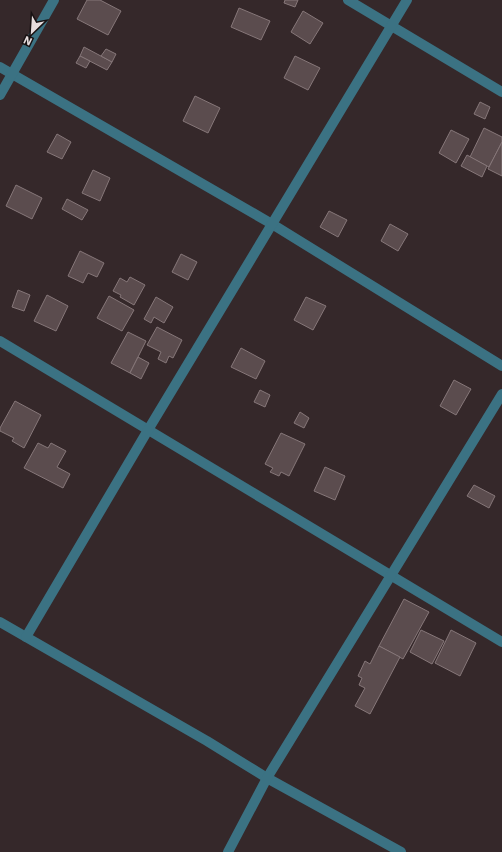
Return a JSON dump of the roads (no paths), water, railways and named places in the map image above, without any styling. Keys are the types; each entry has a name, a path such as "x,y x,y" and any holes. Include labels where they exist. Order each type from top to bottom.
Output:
{"street":[{"path":"0,95 54,0"},
{"path":"348,0 502,92"},
{"path":"26,637 148,430 407,0"},
{"path":"0,68 272,224 502,366"},
{"path":"0,341 502,642"},
{"path":"228,852 267,778 502,394"},
{"path":"0,622 207,741 267,778 401,852"}]}
